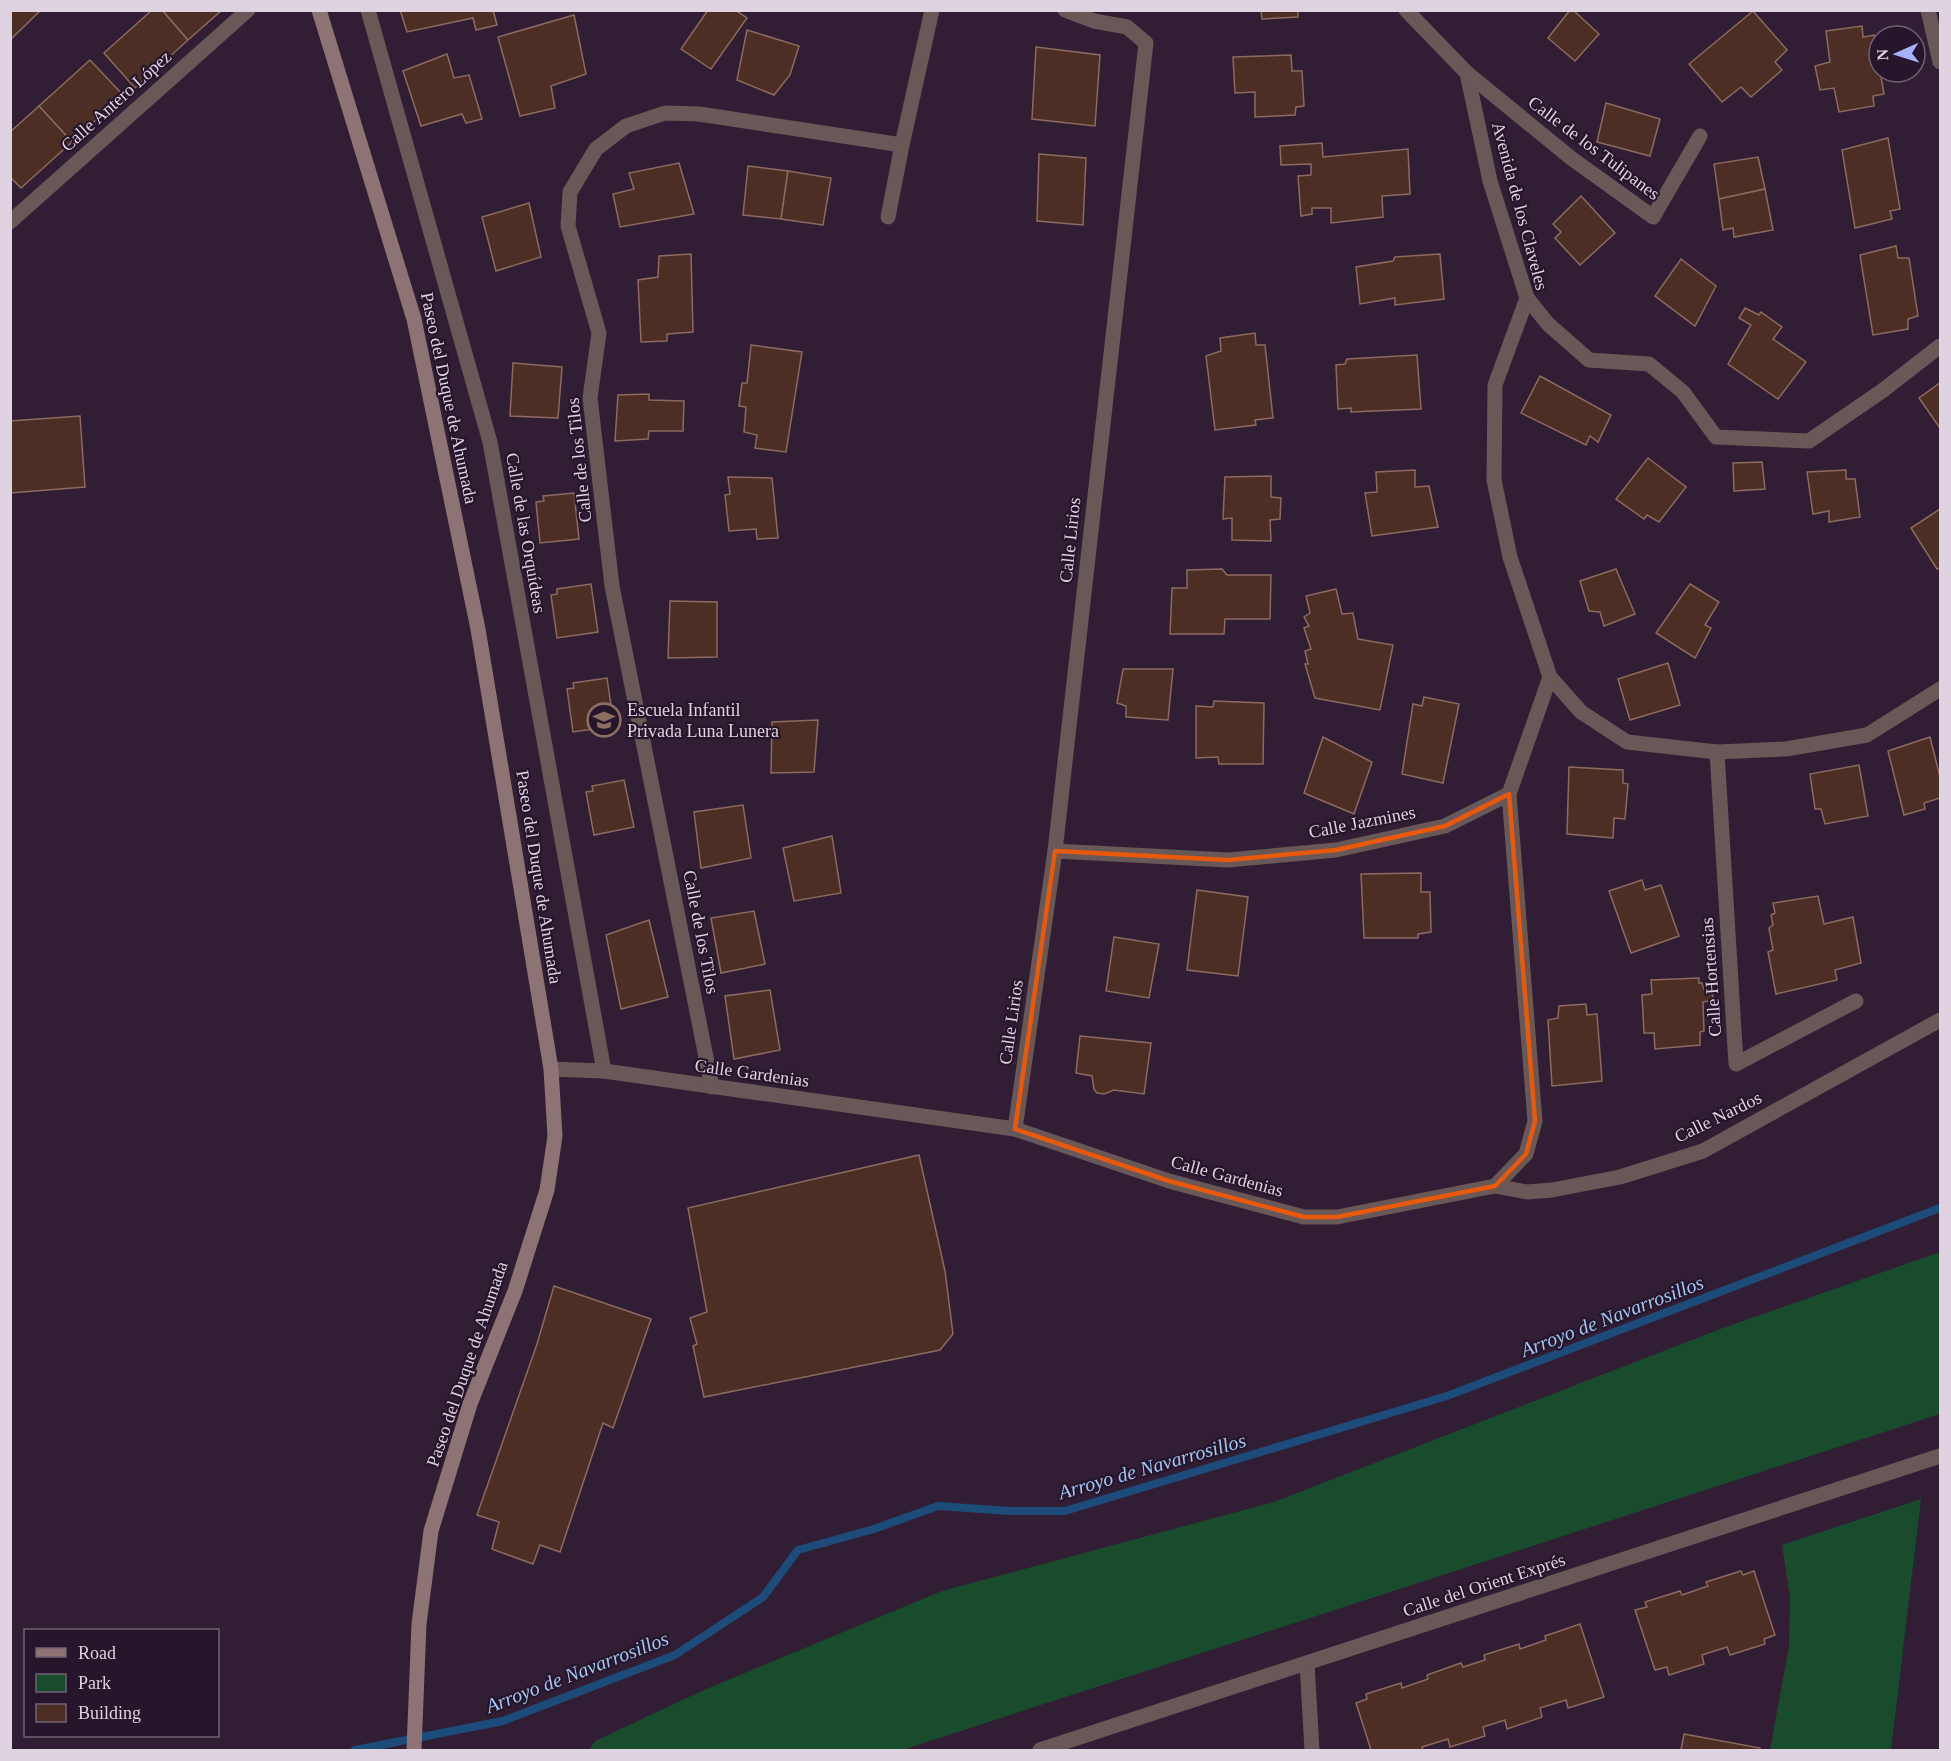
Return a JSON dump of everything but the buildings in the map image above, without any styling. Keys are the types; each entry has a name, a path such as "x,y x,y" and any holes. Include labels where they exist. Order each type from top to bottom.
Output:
{"main road":[{"name":"Paseo del Duque de Ahumada","path":"319,10 414,319 478,629 551,1069 555,1136 546,1190 515,1291 470,1404 431,1531 418,1624 414,1750"}],"street":[{"name":"Calle Antero López","path":"10,222 248,10"},
{"name":"Calle de las Orquídeas","path":"368,10 490,442 604,1071"},
{"path":"888,217 932,10"},
{"name":"Calle Lirios","path":"1015,1129 1055,851 1146,44 1127,27 1094,21 1065,10"},
{"path":"1406,10 1467,73"},
{"path":"1928,10 1941,62"},
{"name":"Calle de los Tulipanes","path":"1467,73 1571,158 1653,217 1700,136"},
{"name":"Avenida de los Claveles","path":"1467,73 1490,181 1527,298 1495,385 1494,480 1510,557 1550,677 1581,712 1628,742 1717,752 1786,749 1867,735 1941,689"},
{"name":"Calle de los Tilos","path":"712,1087 612,586 590,398 599,333 568,226 570,192 596,149 626,126 664,112 699,114 902,145"},
{"path":"1527,298 1548,324 1588,360 1649,364 1683,392 1716,437 1809,441 1882,392 1941,346"},
{"path":"1495,1186 1526,1154 1535,1121 1509,794 1550,677"},
{"name":"Calle Hortensias","path":"1717,752 1736,1064 1856,1001"},
{"name":"Calle Jazmines","path":"1055,851 1228,860 1336,850 1446,826 1509,794"},
{"name":"Calle Nardos","path":"1495,1186 1527,1192 1561,1188 1620,1177 1703,1151 1941,1020"},
{"name":"Calle Gardenias","path":"551,1069 604,1071 1015,1129 1169,1181 1304,1217 1337,1217 1495,1186"},
{"name":"Calle del Orient Exprés","path":"1040,1750 1941,1456"},
{"path":"1307,1663 1312,1750"}],"highlighted area":[{"path":"1509,794 1535,1121 1526,1154 1495,1186 1337,1217 1304,1217 1169,1181 1015,1129 1055,851 1228,860 1336,850 1445,826"}],"green space":[{"path":"1940,1252 1940,1414 902,1750 589,1750 595,1741 704,1690 942,1591 1274,1502 1723,1328"},
{"path":"1921,1499 1891,1750 1770,1750 1789,1646 1790,1598 1782,1545"}],"waterway":[{"name":"Arroyo de Navarrosillos","path":"355,1750 503,1721 675,1655 763,1597 798,1550 874,1529 938,1506 1010,1511 1065,1511 1447,1396 1940,1208"}],"place":[{"name":"Escuela Infantil Privada Luna Lunera","path":"604,720"}]}
